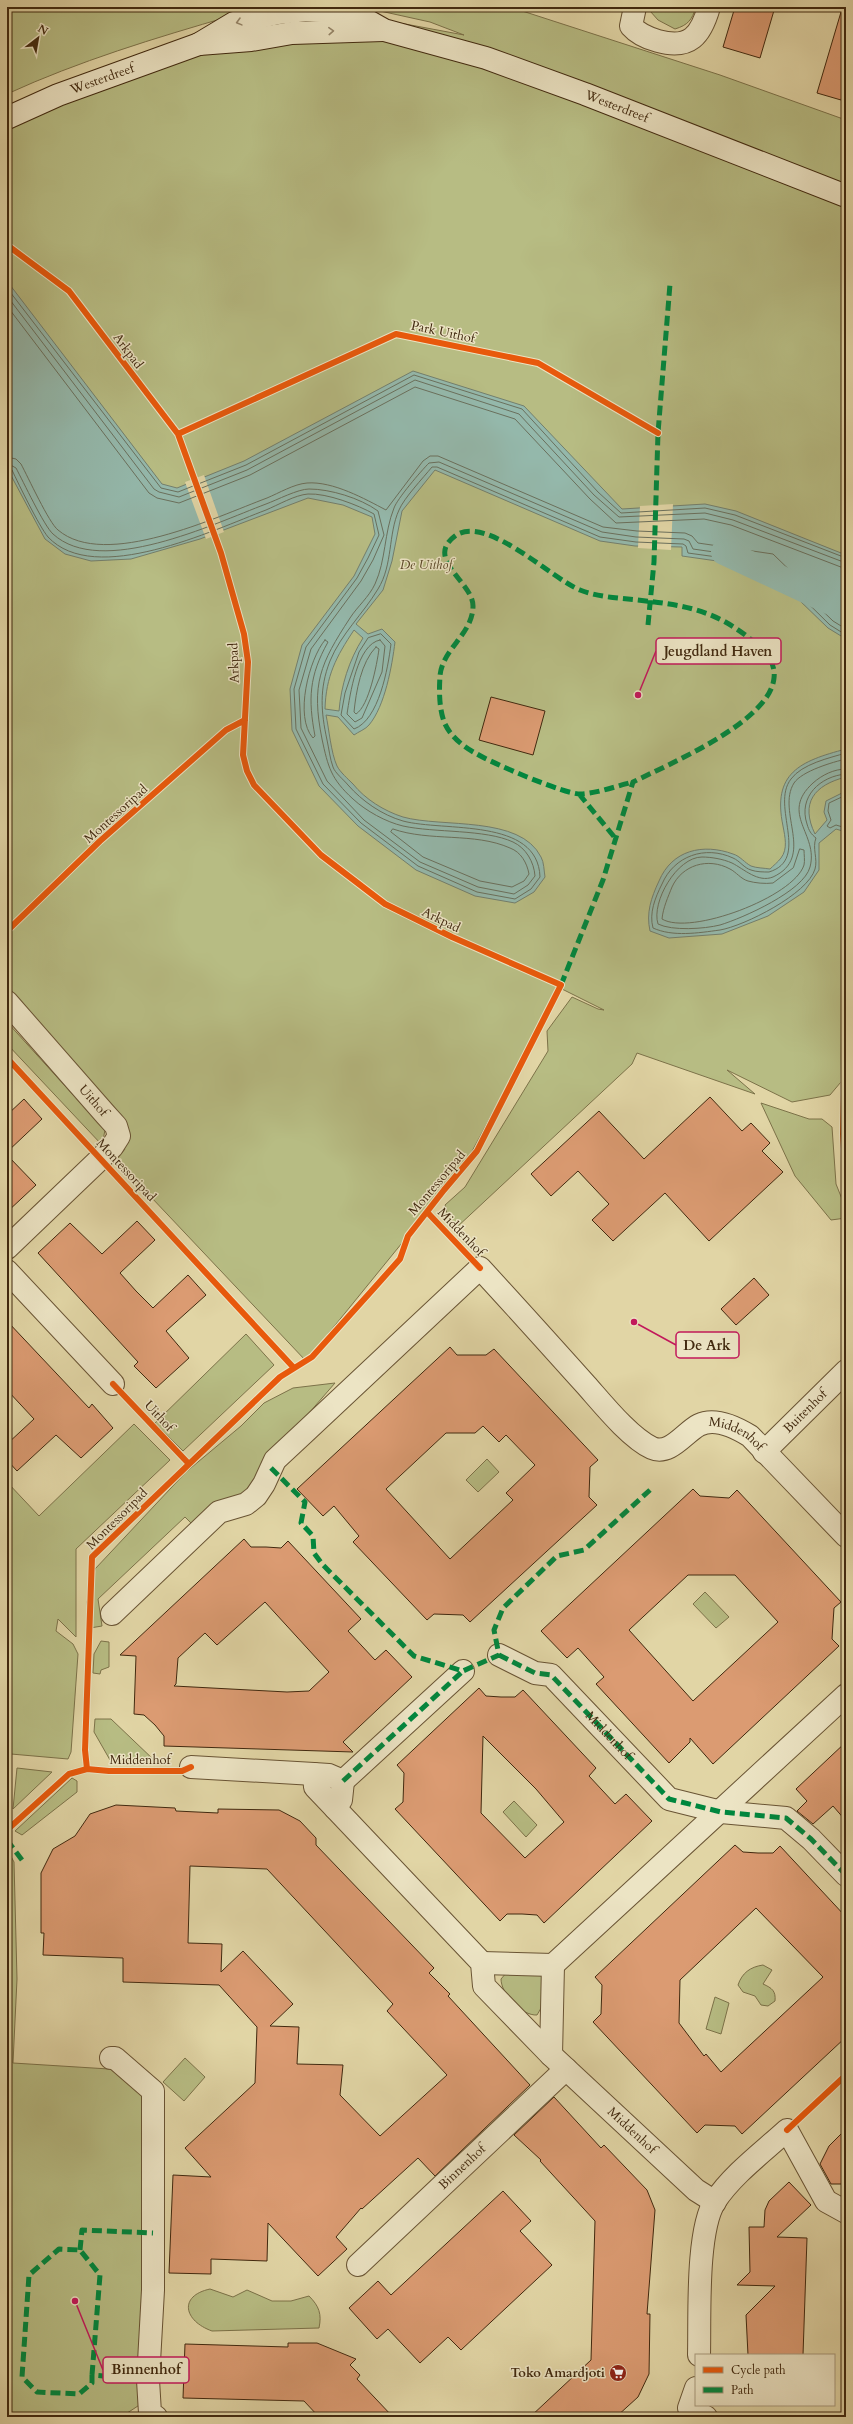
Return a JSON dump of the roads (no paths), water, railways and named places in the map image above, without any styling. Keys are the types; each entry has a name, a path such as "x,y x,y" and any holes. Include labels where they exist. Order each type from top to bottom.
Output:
{"street":[{"path":"635,7 631,26 636,32 647,38 678,44 690,41 700,31 709,7"},
{"path":"278,10 292,33 307,8"},
{"name":"Westerdreef","path":"7,118 58,94 199,44 234,23 278,10 307,8 354,13 384,30 486,58 578,91 846,196"},
{"name":"Westerdreef","path":"199,44 250,40 292,33 384,30"},
{"name":"Uithof","path":"7,1002 116,1126 119,1136 112,1147 7,1248"},
{"name":"Middenhof","path":"112,1614 219,1512 246,1504 256,1496 264,1484 275,1460 288,1446 480,1268 620,1423 652,1448 663,1449 682,1439 700,1425 715,1423 735,1427 750,1436 846,1536"},
{"path":"7,1271 113,1384"},
{"name":"Buitenhof","path":"764,1452 846,1371"},
{"name":"Middenhof","path":"499,1655 535,1673 551,1675 669,1799 721,1812 786,1818 811,1838 846,1875"},
{"path":"335,1808 341,1800 343,1781 463,1670"},
{"path":"314,1774 315,1787 482,1963 553,1965 721,1812 846,1695"},
{"path":"192,1767 329,1775 343,1781"},
{"name":"Middenhof","path":"482,1963 484,1986 559,2062 696,2190 715,2202"},
{"path":"553,1965 559,2062"},
{"path":"111,2058 115,2058 153,2091 153,2290 148,2380 150,2413 156,2417"},
{"name":"Binnenhof","path":"358,2265 559,2062"},
{"path":"699,2354 703,2242 707,2220 715,2202 730,2183 787,2130 826,2201 846,2212"},
{"path":"691,2414 695,2393"}],"water":[{"path":"7,281 162,484 177,488 244,461 413,371 524,406 622,509 705,504 736,511 846,555 846,639 828,628 766,568 682,556 682,547 635,546 600,541 435,470 402,511 392,561 383,590 356,624 368,634 382,629 395,642 390,674 375,717 366,728 354,735 338,717 326,715 337,766 363,795 375,804 403,817 419,820 479,825 498,829 516,835 531,844 541,857 545,877 534,892 515,903 475,896 416,870 358,826 319,786 292,730 290,689 302,645 354,576 375,534 372,517 343,505 308,498 200,539 131,559 91,561 65,554 45,539 7,468","holes":["354,630 363,638 346,673 339,711 325,709 327,687 337,658"]},
{"path":"846,749 846,777 835,780 818,790 810,804 809,813 815,834 827,820 824,812 826,801 846,791 846,832 836,829 819,843 819,870 804,892 768,916 722,934 669,938 650,931 649,912 654,893 665,870 680,856 690,852 711,849 736,855 751,866 770,869 781,858 785,851 781,808 782,793 786,782 793,772 803,765 815,759"}],"waterway":[{"path":"724,552 846,609"}],"place":[{"name":"Jeugdland Haven","path":"638,695"},
{"name":"De Ark","path":"634,1322"},
{"name":"Binnenhof","path":"75,2301"},
{"name":"Toko Amardjoti","path":"618,2373"}],"park label":[{"name":"De Uithof","path":"426,565"}]}
